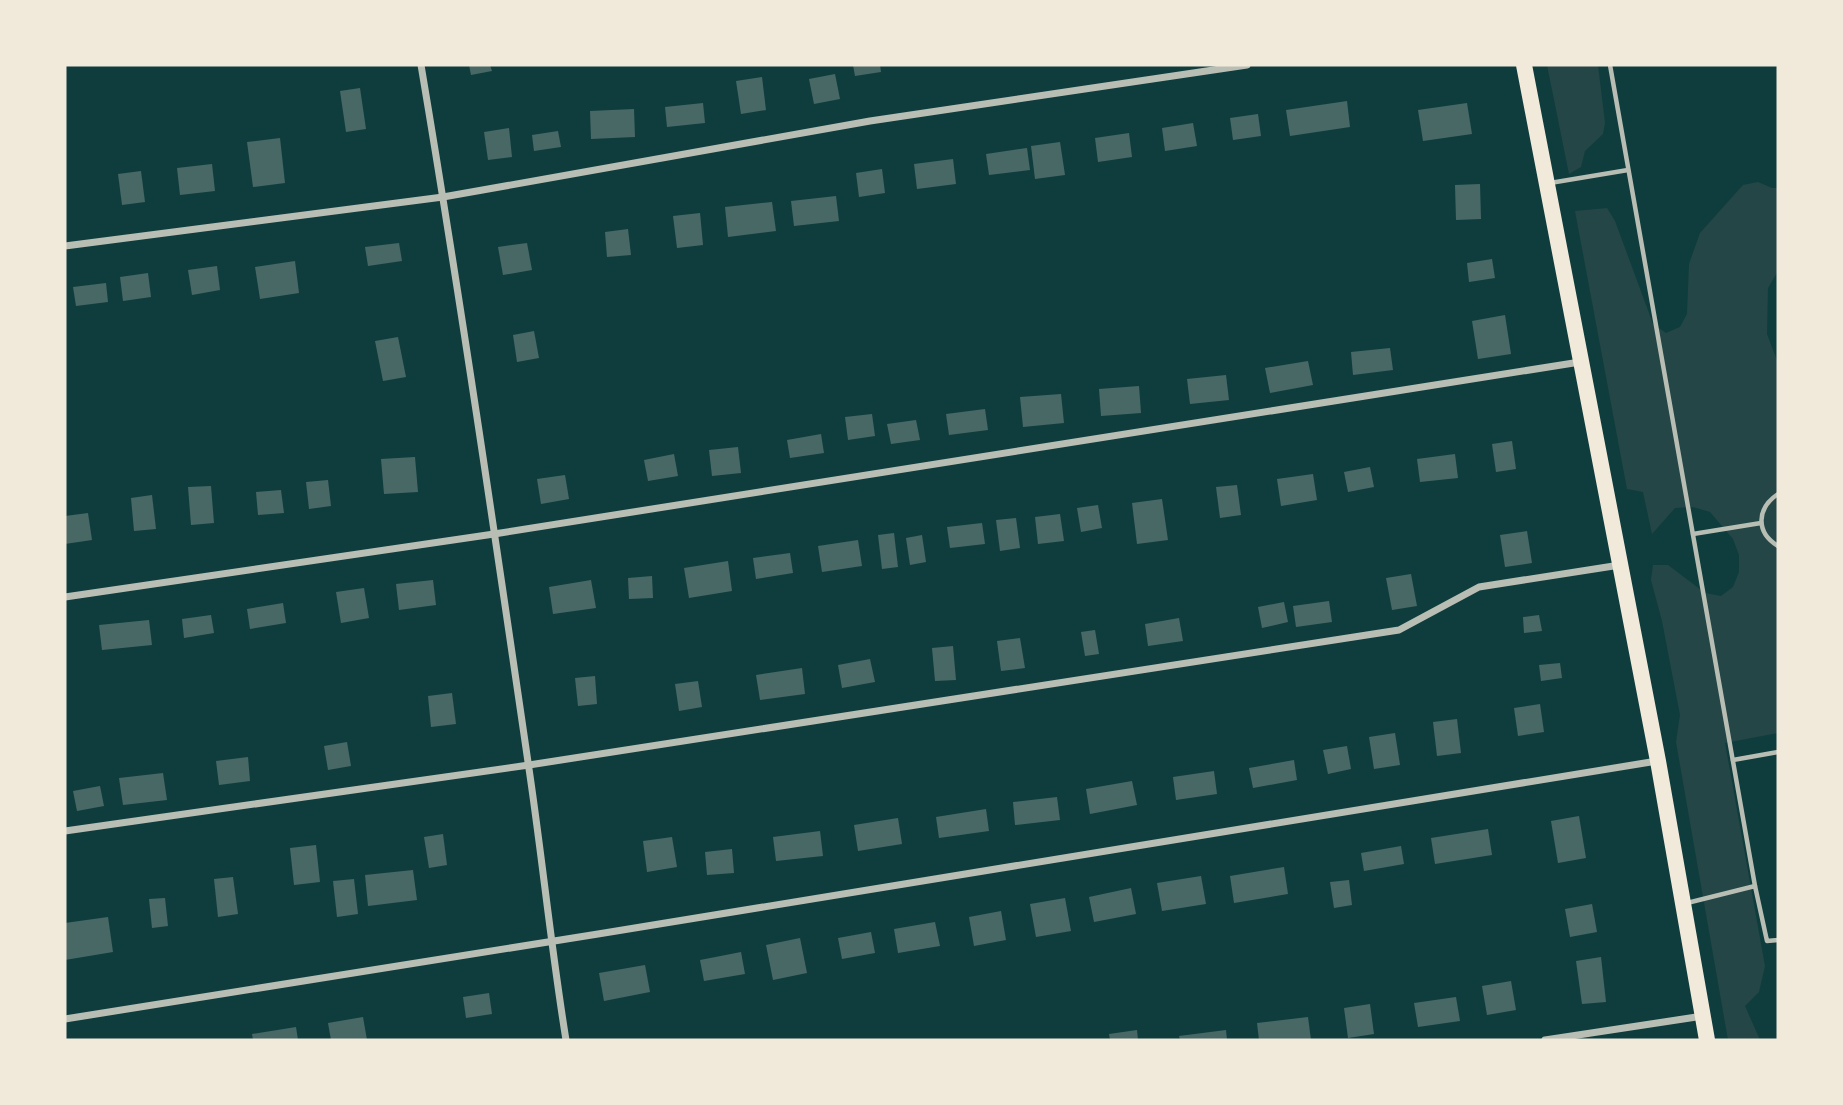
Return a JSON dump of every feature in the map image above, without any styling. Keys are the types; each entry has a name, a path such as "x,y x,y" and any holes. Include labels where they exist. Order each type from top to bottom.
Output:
{"main road":[{"path":"1524,65 1658,761 1707,1040"}],"street":[{"path":"422,65 529,765 566,1040"},
{"path":"65,246 443,197 870,121 1247,65"},
{"path":"65,597 494,534 1580,362"},
{"path":"65,831 529,765 1399,630 1479,587 1620,565"},
{"path":"65,1019 1658,761"},
{"path":"1545,1040 1703,1016"}],"lane":[{"path":"1610,65 1755,886 1767,941 1778,940"},
{"path":"1546,184 1628,170"},
{"path":"1778,494 1764,507 1761,523 1765,535 1778,546"},
{"path":"1692,534 1761,523"},
{"path":"1733,760 1778,752"},
{"path":"1683,904 1755,886"}],"shaded area":[{"path":"1547,65 1598,65 1605,123 1603,134 1585,151 1581,167 1569,174"},
{"path":"1758,182 1778,188 1778,271 1768,288 1767,334 1778,363 1778,733 1725,743 1765,966 1759,992 1745,1006 1760,1040 1728,1040 1676,742 1680,715 1662,621 1651,580 1653,565 1668,565 1705,593 1721,596 1733,587 1739,572 1739,555 1733,539 1710,512 1693,507 1675,508 1652,534 1643,492 1627,489 1575,211 1607,208 1615,221 1653,324 1666,333 1680,327 1687,314 1689,264 1700,233 1743,185"}],"building":[{"path":"469,65 490,65 492,71 471,75"},
{"path":"853,65 880,65 881,72 855,76"},
{"path":"835,74 840,99 814,104 809,79"},
{"path":"762,77 766,110 741,114 736,81"},
{"path":"360,88 366,129 346,132 340,91"},
{"path":"1347,101 1350,127 1290,136 1286,110"},
{"path":"703,103 705,123 667,127 665,107"},
{"path":"1467,103 1472,134 1423,141 1418,110"},
{"path":"634,109 635,137 591,139 590,111"},
{"path":"1258,114 1261,136 1233,140 1230,118"},
{"path":"1193,123 1197,146 1165,151 1162,128"},
{"path":"509,128 512,157 488,160 484,132"},
{"path":"558,131 561,147 534,151 532,135"},
{"path":"1129,133 1132,157 1098,162 1095,138"},
{"path":"280,138 285,183 253,187 247,142"},
{"path":"1060,142 1065,175 1035,179 1031,146"},
{"path":"1027,148 1030,170 989,175 986,154"},
{"path":"953,159 956,184 917,189 914,164"},
{"path":"212,164 215,191 180,195 177,168"},
{"path":"882,169 885,193 859,197 856,173"},
{"path":"141,171 145,202 122,205 118,174"},
{"path":"1480,184 1481,219 1456,220 1455,185"},
{"path":"836,196 839,221 794,226 791,201"},
{"path":"772,202 776,231 728,237 725,207"},
{"path":"700,213 703,245 677,248 673,216"},
{"path":"628,229 631,255 607,257 605,232"},
{"path":"399,243 402,261 368,266 365,247"},
{"path":"527,243 532,270 503,275 498,247"},
{"path":"1492,259 1495,278 1469,282 1467,263"},
{"path":"295,261 299,293 260,299 255,267"},
{"path":"217,266 220,290 192,295 188,270"},
{"path":"148,273 151,297 123,301 120,277"},
{"path":"106,283 108,302 76,306 73,287"},
{"path":"1505,315 1511,354 1478,359 1472,321"},
{"path":"534,331 539,358 517,362 513,335"},
{"path":"398,337 406,377 383,381 375,341"},
{"path":"1390,348 1393,370 1353,375 1351,352"},
{"path":"1308,361 1313,385 1270,393 1265,368"},
{"path":"1226,375 1229,400 1190,404 1187,379"},
{"path":"1139,386 1141,413 1101,416 1099,389"},
{"path":"1061,394 1064,423 1023,427 1020,397"},
{"path":"985,409 988,430 949,435 946,414"},
{"path":"872,414 875,436 848,440 845,417"},
{"path":"916,420 920,440 891,444 887,424"},
{"path":"821,434 824,453 790,458 787,440"},
{"path":"1512,441 1516,469 1496,472 1492,444"},
{"path":"738,447 741,473 712,476 709,450"},
{"path":"674,454 678,476 648,481 644,460"},
{"path":"1455,454 1458,478 1420,482 1417,459"},
{"path":"415,457 418,492 384,494 381,459"},
{"path":"1370,467 1374,487 1348,492 1344,472"},
{"path":"1313,474 1317,500 1281,506 1277,479"},
{"path":"565,475 569,499 541,504 537,479"},
{"path":"328,480 331,506 309,509 306,482"},
{"path":"1237,485 1241,515 1220,518 1216,487"},
{"path":"211,486 214,523 191,525 188,487"},
{"path":"281,490 284,513 258,515 256,492"},
{"path":"152,495 156,529 134,531 131,498"},
{"path":"1162,499 1168,540 1137,544 1132,503"},
{"path":"1098,505 1102,528 1081,532 1077,508"},
{"path":"88,513 92,540 65,544 65,516"},
{"path":"1060,514 1064,541 1038,544 1035,517"},
{"path":"1016,518 1020,548 1000,551 996,520"},
{"path":"982,523 985,544 950,548 947,527"},
{"path":"1527,531 1532,563 1505,567 1500,535"},
{"path":"894,533 898,567 882,569 878,535"},
{"path":"922,535 926,562 910,565 906,538"},
{"path":"858,540 862,566 822,572 818,546"},
{"path":"790,553 793,573 756,579 753,558"},
{"path":"728,561 732,591 689,598 684,568"},
{"path":"1411,574 1417,606 1392,610 1386,578"},
{"path":"652,576 653,598 629,599 628,578"},
{"path":"433,580 436,605 399,610 396,584"},
{"path":"591,580 596,608 553,614 549,587"},
{"path":"364,588 369,618 341,623 336,592"},
{"path":"1329,601 1332,622 1296,627 1293,606"},
{"path":"1284,602 1288,622 1262,628 1258,607"},
{"path":"283,603 286,623 250,629 247,609"},
{"path":"211,615 214,633 184,638 182,619"},
{"path":"1539,615 1542,631 1524,633 1523,617"},
{"path":"1179,618 1183,641 1148,646 1145,624"},
{"path":"149,620 152,645 102,650 99,625"},
{"path":"1095,630 1099,654 1085,656 1081,632"},
{"path":"1020,638 1025,668 1001,671 997,641"},
{"path":"953,646 956,680 935,681 932,648"},
{"path":"870,659 875,682 842,688 838,665"},
{"path":"1560,663 1562,678 1541,681 1539,665"},
{"path":"802,668 805,694 760,700 756,675"},
{"path":"595,676 597,704 578,706 575,678"},
{"path":"698,681 702,707 679,711 675,684"},
{"path":"452,693 456,724 431,727 428,696"},
{"path":"1540,704 1544,732 1518,736 1514,708"},
{"path":"1457,719 1461,753 1437,756 1433,722"},
{"path":"1395,733 1400,765 1374,769 1369,737"},
{"path":"347,742 351,766 328,770 324,746"},
{"path":"1347,746 1351,769 1328,774 1323,750"},
{"path":"248,757 250,781 219,785 216,761"},
{"path":"1294,760 1297,780 1253,788 1249,768"},
{"path":"1214,771 1217,794 1176,800 1173,777"},
{"path":"163,773 167,800 123,805 119,778"},
{"path":"1132,781 1137,805 1090,814 1086,789"},
{"path":"100,786 104,806 77,811 73,791"},
{"path":"1057,797 1060,820 1015,825 1013,802"},
{"path":"986,809 989,831 939,838 936,817"},
{"path":"1579,816 1586,858 1558,863 1551,821"},
{"path":"898,818 902,844 858,851 854,825"},
{"path":"1488,829 1492,855 1435,864 1431,838"},
{"path":"820,831 823,856 776,861 773,837"},
{"path":"443,834 447,865 429,868 424,837"},
{"path":"672,837 677,867 647,872 643,841"},
{"path":"316,845 320,882 294,885 290,848"},
{"path":"1401,846 1404,864 1364,871 1361,853"},
{"path":"732,849 734,873 707,875 705,852"},
{"path":"1284,867 1288,894 1234,903 1230,876"},
{"path":"413,870 417,900 368,906 365,875"},
{"path":"1201,876 1206,904 1162,911 1157,883"},
{"path":"233,877 238,914 218,917 214,879"},
{"path":"354,879 358,914 337,917 333,881"},
{"path":"1349,880 1352,905 1334,908 1330,882"},
{"path":"1131,888 1136,914 1094,922 1089,897"},
{"path":"165,898 168,926 152,928 149,899"},
{"path":"1065,898 1071,931 1036,937 1030,904"},
{"path":"1592,904 1597,932 1570,937 1565,909"},
{"path":"1001,911 1006,940 974,946 969,917"},
{"path":"108,917 113,952 65,960 65,923"},
{"path":"935,922 940,946 898,953 894,929"},
{"path":"871,932 875,953 842,959 838,938"},
{"path":"800,938 807,973 773,980 766,945"},
{"path":"741,952 745,974 704,981 700,960"},
{"path":"1601,957 1606,1002 1582,1004 1576,961"},
{"path":"645,965 650,992 604,1001 599,973"},
{"path":"1511,981 1516,1010 1487,1015 1482,986"},
{"path":"489,993 492,1014 466,1018 463,997"},
{"path":"1456,997 1460,1021 1418,1027 1414,1003"},
{"path":"1370,1004 1374,1034 1348,1038 1344,1008"},
{"path":"363,1017 367,1040 331,1040 328,1023"},
{"path":"1308,1017 1311,1040 1259,1040 1257,1023"},
{"path":"296,1027 298,1040 253,1040 252,1034"},
{"path":"1137,1030 1138,1040 1110,1040 1109,1034"},
{"path":"1226,1030 1227,1040 1180,1040 1179,1036"}]}
